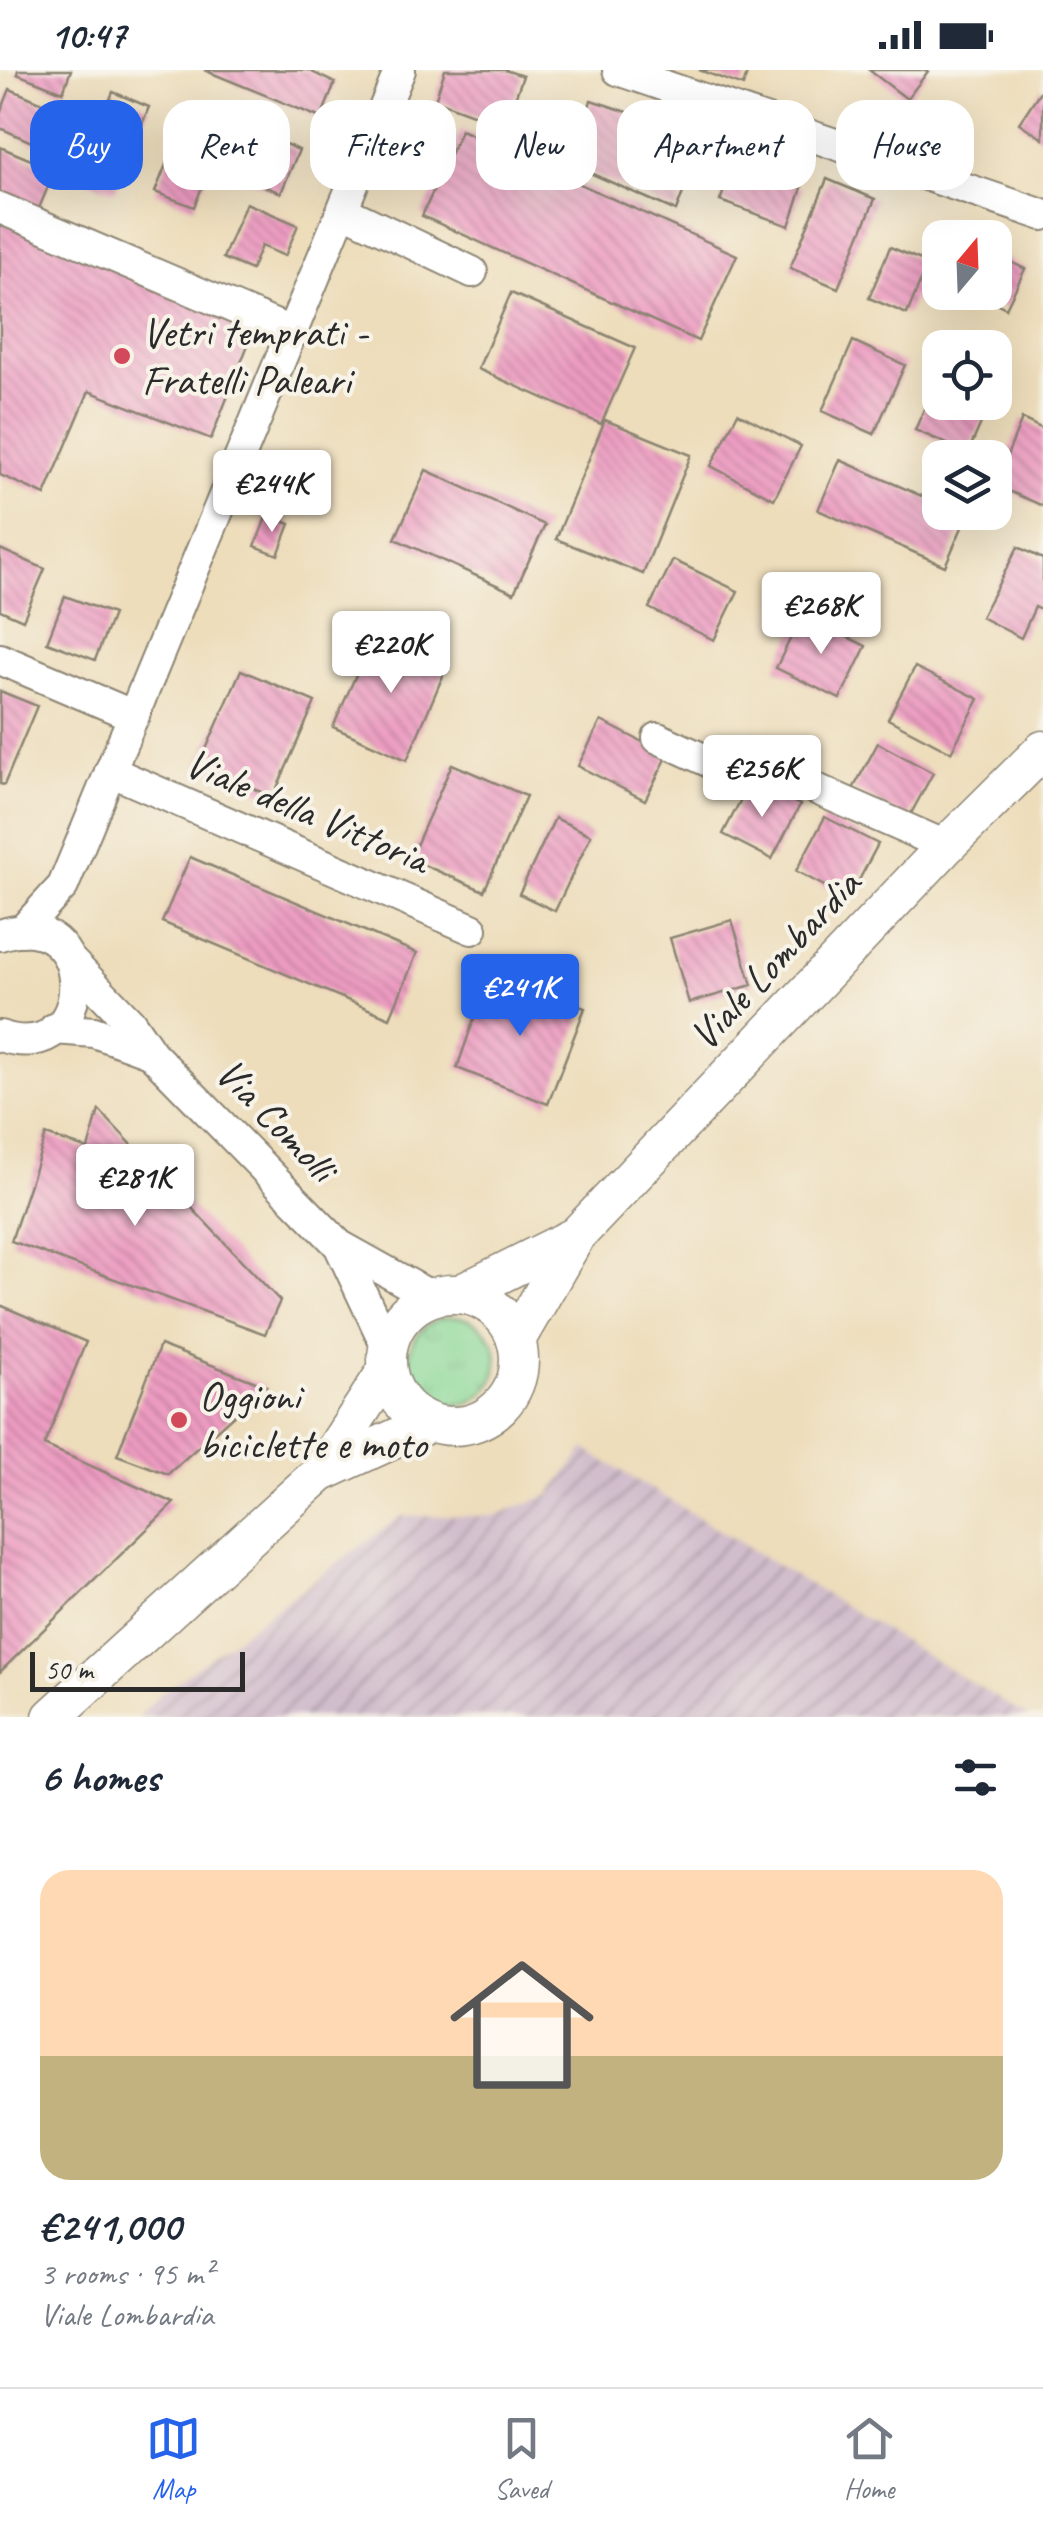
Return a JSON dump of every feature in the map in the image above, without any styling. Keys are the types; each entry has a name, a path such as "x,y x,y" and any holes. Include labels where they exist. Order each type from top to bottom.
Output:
{"main road":[{"name":"Viale Lombardia","path":"516,1340 576,1236 946,846 1043,750"},
{"name":"Viale Lombardia","path":"446,1295 576,1236"},
{"path":"320,1473 387,1358 396,1325 411,1308 446,1295 479,1299 495,1308 508,1323 516,1340 519,1364 513,1388 499,1408 478,1422 454,1427 429,1422 409,1410 394,1392 387,1358"},
{"path":"52,1717 320,1473 429,1422"}],"street":[{"path":"54,1029 66,1018 75,1000 76,977 67,956 63,886 400,70"},
{"path":"618,70 1043,215"},
{"path":"0,208 292,334"},
{"path":"344,212 472,272"},
{"path":"0,659 134,716"},
{"path":"658,738 712,763 764,766 946,846"},
{"name":"Viale della Vittoria","path":"110,772 472,928"},
{"path":"9,931 63,886"},
{"name":"Via Comolli","path":"9,931 48,937 130,1022 152,1054 339,1245 446,1295"},
{"name":"Via Comolli","path":"1,1040 30,1040 54,1029 110,1036 152,1054"},
{"name":"Via Comolli","path":"339,1245 387,1358"}],"shaded area":[{"path":"585,1449 1028,1717 138,1717 160,1694 401,1516 493,1516 550,1495"}],"green space":[{"path":"453,1317 470,1320 484,1330 494,1344 494,1378 484,1392 470,1402 453,1405 436,1402 422,1392 412,1378 409,1361 412,1344 422,1330 436,1320"}],"building":[{"path":"18,70 71,70 63,92 17,74"},
{"path":"204,70 308,70 335,83 328,100 310,100 310,113 290,105 290,100 277,100"},
{"path":"445,70 505,70 523,76 514,100 476,100 476,115 456,108 456,100 435,100"},
{"path":"699,70 748,70 743,86"},
{"path":"869,70 929,70 907,99"},
{"path":"1043,87 1043,139 1019,123"},
{"path":"10,89 36,100 30,100 30,141 0,128 0,114"},
{"path":"113,92 132,100 110,100"},
{"path":"597,102 617,108 617,185 597,176"},
{"path":"461,130 476,137 476,190 593,190 737,255 698,341 422,216 434,190 456,190 456,141"},
{"path":"290,146 299,150 290,172"},
{"path":"0,147 30,160 30,190 47,190 37,213 0,198"},
{"path":"163,172 163,190 201,190 194,207 155,192"},
{"path":"827,179 836,183 836,190 853,190 875,199 838,288 790,268"},
{"path":"629,190 684,190 676,211"},
{"path":"724,190 801,190 789,226 720,201"},
{"path":"246,203 298,225 285,256 261,246 251,270 223,258"},
{"name":"Vetri temprati - Fratelli Paleari","path":"0,209 257,322 211,439 89,391 45,495 0,475"},
{"path":"890,247 922,260 922,278 907,314 869,298"},
{"path":"1012,262 1025,269 1012,296"},
{"path":"511,293 635,348 601,424 478,369"},
{"path":"853,341 905,365 874,434 822,411"},
{"path":"738,413 801,446 774,499 711,466"},
{"path":"922,414 922,420 982,420 974,440 938,440 915,430"},
{"path":"1022,419 1043,429 1043,506 1012,492 1012,443"},
{"path":"605,420 691,455 643,574 556,539"},
{"path":"840,460 922,496 922,530 961,530 945,566 818,510"},
{"path":"426,470 545,525 514,593 395,539"},
{"path":"267,515 290,524 278,555 255,546"},
{"path":"1018,547 1043,559 1043,611 1035,607 1021,638 981,617"},
{"path":"0,549 45,569 23,620 0,610"},
{"path":"673,560 738,591 714,640 649,608"},
{"path":"65,596 113,614 95,660 47,642"},
{"path":"802,615 866,646 840,699 776,668"},
{"path":"375,632 448,664 407,760 333,727"},
{"path":"915,667 979,699 951,752 888,719"},
{"path":"241,670 315,702 273,797 199,765"},
{"path":"0,691 37,706 4,785 0,784"},
{"path":"601,721 668,755 645,800 578,766"},
{"path":"878,743 933,773 908,819 853,789"},
{"path":"452,764 526,796 484,891 410,859"},
{"path":"751,780 800,805 772,859 723,834"},
{"path":"825,817 878,844 849,899 796,871"},
{"path":"555,818 591,835 555,911 519,894"},
{"path":"190,857 417,953 390,1018 162,922"},
{"path":"732,920 752,985 689,1003 670,938"},
{"path":"489,976 585,1008 548,1104 457,1068"},
{"path":"99,1110 280,1301 265,1334 11,1241 46,1135 88,1149"},
{"path":"0,1305 86,1342 44,1445 174,1503 0,1672"},
{"name":"Oggioni biciclette e moto","path":"160,1345 266,1386 168,1474 117,1455"}],"place":[{"name":"Vetri temprati - Fratelli Paleari","path":"122,356"},
{"name":"Oggioni biciclette e moto","path":"179,1420"}]}
